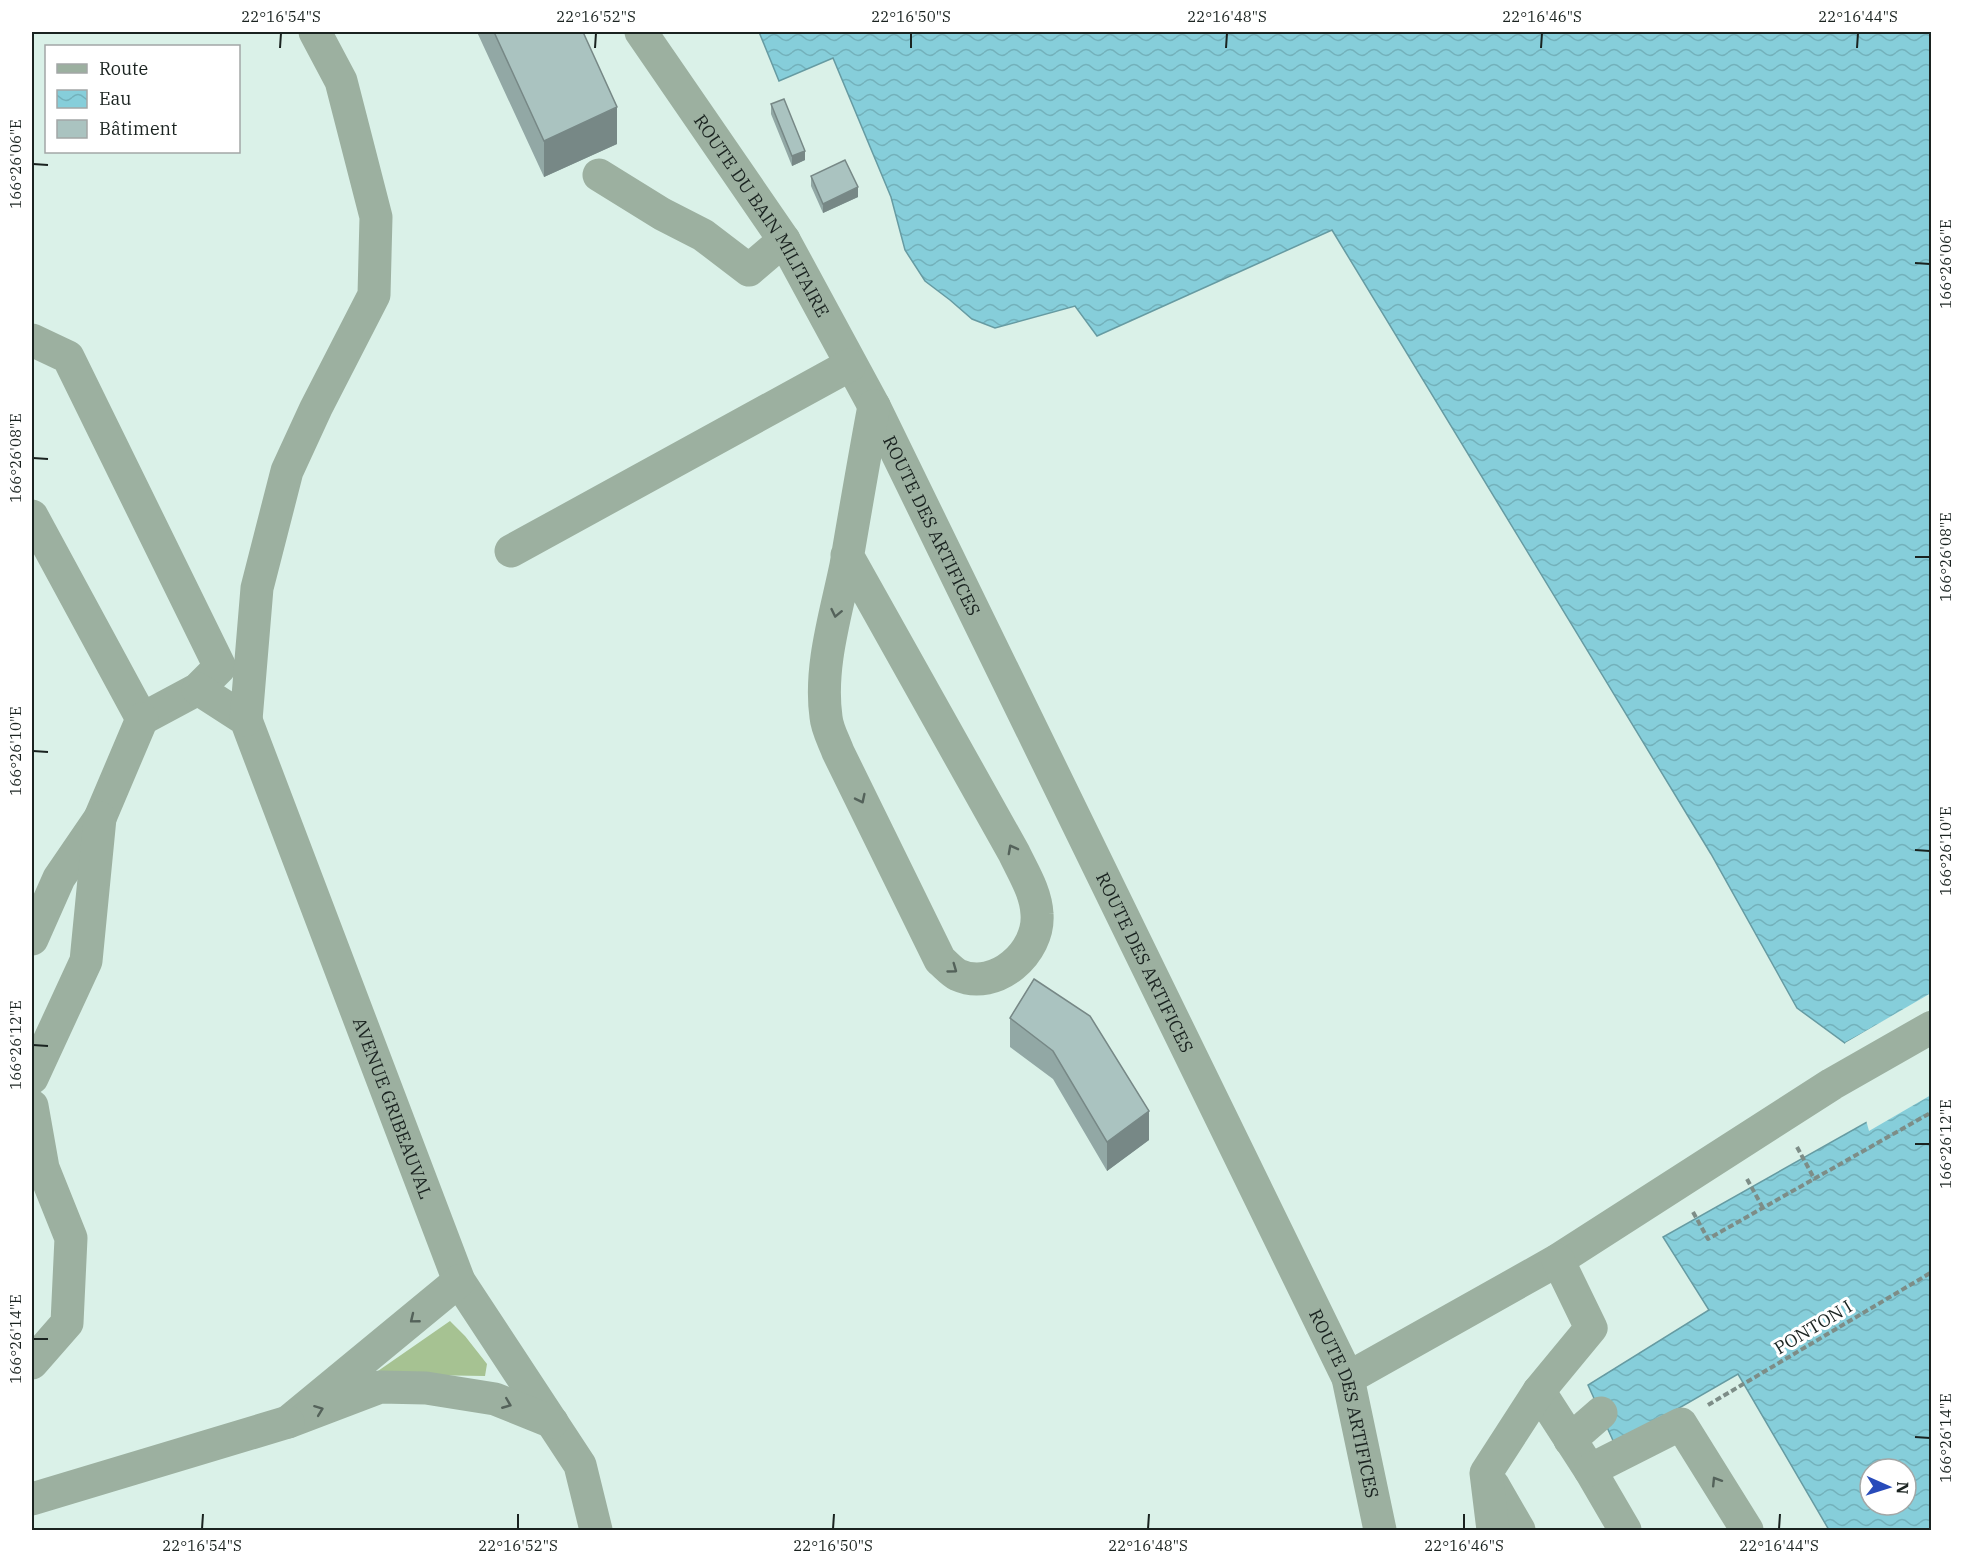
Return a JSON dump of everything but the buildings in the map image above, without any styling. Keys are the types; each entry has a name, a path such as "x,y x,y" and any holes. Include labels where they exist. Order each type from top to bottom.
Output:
{"street":[{"path":"198,689 246,720 257,588 287,471 316,408 374,295 376,217 341,81 315,32"},
{"name":"ROUTE DU BAIN MILITAIRE","path":"641,32 784,240 874,406"},
{"path":"599,175 703,236 749,270 784,240"},
{"path":"32,340 68,357 220,667 198,689 142,719 100,818 59,878 32,939"},
{"path":"511,551 850,365"},
{"path":"847,555 1031,887 1038,914 1034,939 1025,954 1013,966 990,976 975,978 958,975 940,960 838,752 826,720 824,689 829,646 874,406"},
{"name":"ROUTE DES ARTIFICES","path":"874,406 1348,1378 1380,1530"},
{"path":"32,516 142,719"},
{"name":"AVENUE GRIBEAUVAL","path":"246,720 459,1281 580,1465 596,1530"},
{"path":"32,1078 86,961 100,818"},
{"path":"1348,1378 1558,1260 1832,1084 1932,1027"},
{"path":"32,1106 43,1168 71,1238 67,1323 32,1363"},
{"path":"1493,1530 1486,1473 1539,1391 1591,1328 1558,1260"},
{"path":"288,1422 459,1281"},
{"path":"32,1498 288,1422 380,1387 426,1388 495,1398 552,1422"},
{"path":"1539,1391 1626,1530"},
{"path":"1570,1440 1601,1413"},
{"path":"1590,1470 1681,1424 1747,1530"},
{"path":"1486,1473 1519,1530"}],"path":[{"path":"1708,1239 1932,1112"},
{"name":"PONTON I","path":"1708,1406 1932,1272"}],"green space":[{"path":"450,1321 487,1364 485,1376 423,1375 352,1389"}],"water":[{"path":"759,32 1931,32 1931,996 1845,1043 1797,1008 1711,854 1332,230 1097,336 1075,306 995,328 972,319 925,281 905,250 891,197 833,58 779,81"},
{"path":"1931,1086 1931,1530 1829,1530 1738,1374 1615,1445 1588,1385 1709,1310 1663,1237"}],"pier":[{"path":"1931,993 1932,999 1846,1046 1845,1043"},
{"path":"1932,1083 1931,1095 1869,1131 1866,1120"}]}
